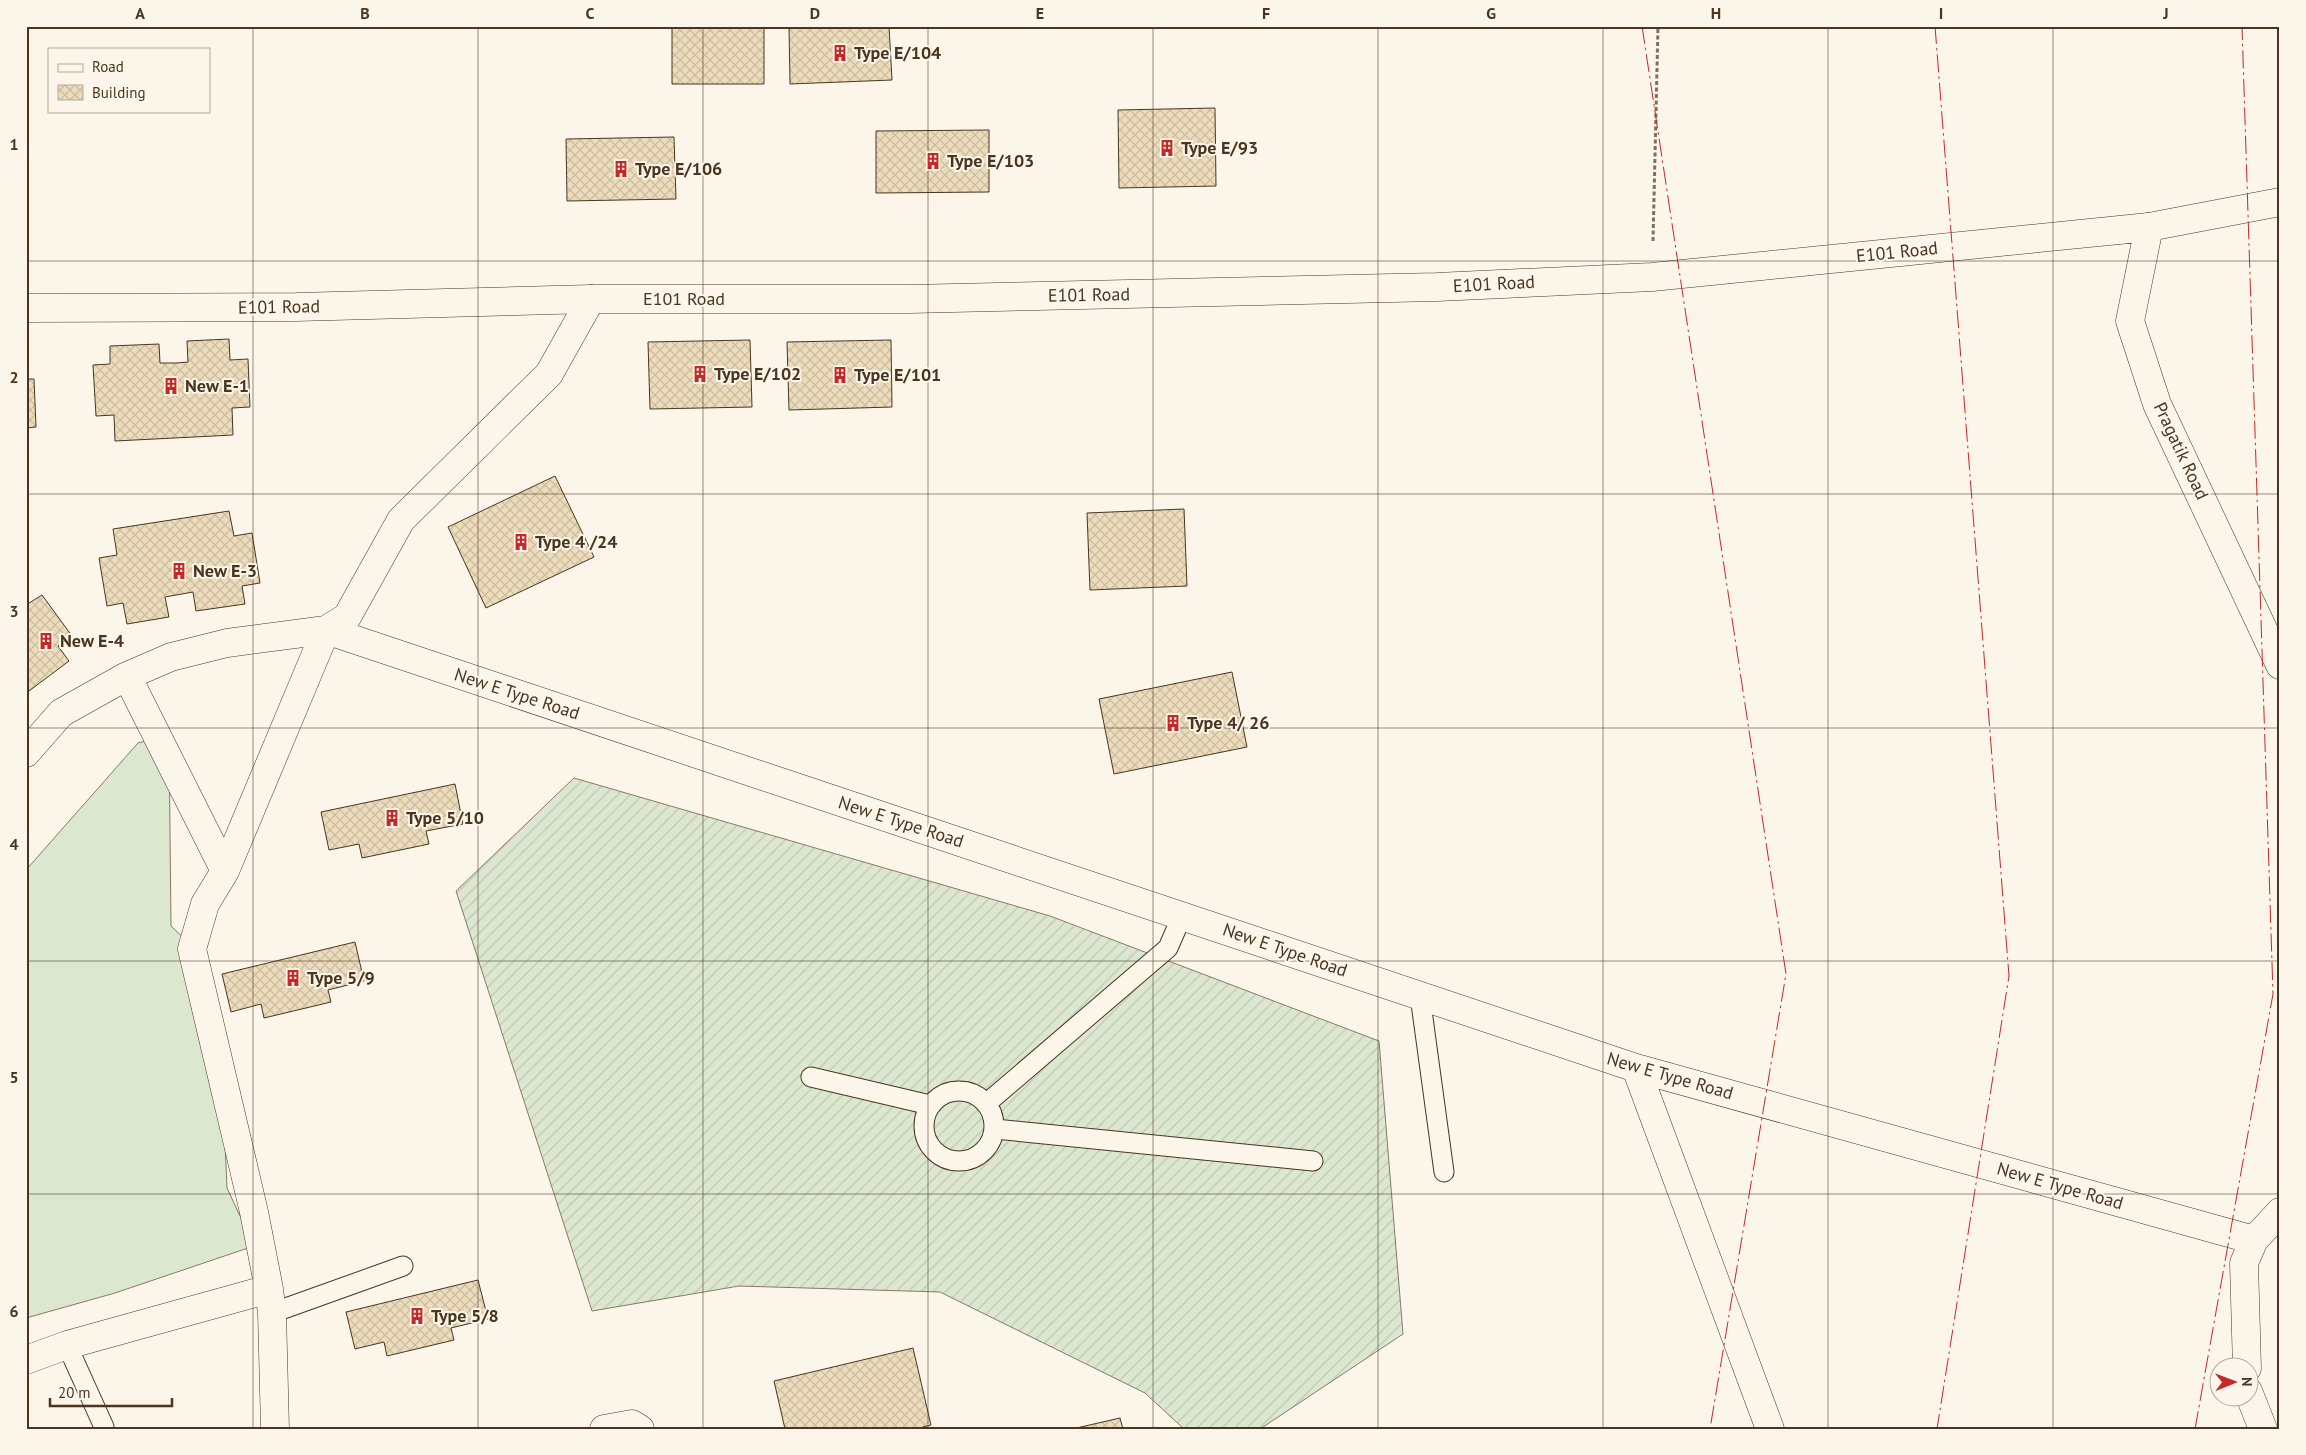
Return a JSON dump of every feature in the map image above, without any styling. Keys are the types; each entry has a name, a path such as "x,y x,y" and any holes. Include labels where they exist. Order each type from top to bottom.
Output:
{"street":[{"name":"E101 Road","path":"26,308 296,307 591,299 910,299 1436,287 1652,277 2149,227 2280,202"},
{"name":"Pragatik Road","path":"2149,227 2130,321 2157,404 2280,665"},
{"path":"26,753 61,713 127,676 171,657 227,642 326,630 347,617 401,520 549,374 591,299"},
{"path":"275,1429 270,1301 254,1212 192,950 205,904 225,871 326,630"},
{"name":"New E Type Road","path":"326,630 1636,1068 2254,1240"},
{"path":"127,676 225,871"},
{"path":"1636,1068 1770,1429"},
{"path":"2247,1358 2244,1263 2254,1240 2280,1212"},
{"path":"26,1360 67,1345 270,1301"},
{"path":"2255,1408 2263,1429"},
{"path":"604,1429 632,1424 640,1429"}],"lane":[{"path":"988,1103 1168,948 1182,916"},
{"path":"1420,996 1444,1172"},
{"path":"811,1077 930,1105"},
{"path":"951,1091 972,1092 988,1103 995,1129 985,1152 961,1162 941,1157 926,1141 923,1125 930,1105 951,1091"},
{"path":"995,1129 1313,1161"},
{"path":"270,1301 403,1266"},
{"path":"67,1345 104,1427"}],"path":[{"path":"1652,277 1658,26"}],"green space":[{"path":"169,735 171,926 195,949 222,1074 227,1188 254,1246 115,1293 26,1318 26,870 138,743"},
{"path":"574,778 1050,916 1379,1041 1403,1334 1260,1429 1184,1429 1145,1393 940,1292 739,1286 592,1311 456,891"}],"building":[{"path":"672,26 764,26 764,84 672,84"},
{"name":"Type E/104","path":"789,26 889,26 892,80 790,84"},
{"name":"Type E/93","path":"1215,108 1216,186 1119,188 1118,110"},
{"name":"Type E/103","path":"989,130 989,192 876,193 876,131"},
{"name":"Type E/106","path":"674,137 676,199 567,201 566,139"},
{"name":"New E-1","path":"229,339 230,360 248,359 250,407 232,408 233,435 115,441 114,415 96,416 93,365 110,364 110,346 159,344 160,363 176,363 188,362 187,341"},
{"name":"Type E/102","path":"750,340 752,407 650,409 648,342"},
{"name":"Type E/101","path":"891,340 892,407 789,410 787,342"},
{"path":"26,379 34,379 36,427 26,428"},
{"name":"Type 4 /24","path":"555,476 594,557 486,608 448,527"},
{"path":"1184,509 1187,586 1090,590 1087,513"},
{"name":"New E-3","path":"229,511 234,536 252,533 260,583 242,586 245,604 196,611 193,592 165,597 169,617 127,624 123,603 107,606 99,558 117,555 113,529"},
{"name":"New E-4","path":"42,595 72,636 58,646 69,661 29,691 26,687 26,605"},
{"name":"Type 4/ 26","path":"1232,672 1247,747 1114,774 1099,699"},
{"name":"Type 5/10","path":"455,784 463,824 426,831 429,844 362,858 359,844 329,850 321,812"},
{"name":"Type 5/9","path":"355,942 364,981 328,990 331,1002 264,1018 261,1004 231,1012 222,974"},
{"name":"Type 5/8","path":"478,1280 488,1319 451,1328 454,1340 387,1356 384,1342 355,1349 346,1312"},
{"path":"913,1348 931,1425 916,1429 785,1429 774,1381"},
{"path":"1120,1418 1123,1429 1072,1429"}],"power":[{"path":"1642,26 1786,974 1710,1429"},
{"path":"1935,26 2009,976 1937,1429"},
{"path":"2195,1429 2273,994 2242,26"}],"place":[{"name":"Type E/104","path":"840,53"},
{"name":"Type E/93","path":"1167,148"},
{"name":"Type E/103","path":"933,161"},
{"name":"Type E/106","path":"621,169"},
{"name":"Type E/102","path":"700,374"},
{"name":"Type E/101","path":"840,375"},
{"name":"New E-1","path":"171,386"},
{"name":"Type 4 /24","path":"521,542"},
{"name":"New E-3","path":"179,571"},
{"name":"New E-4","path":"46,641"},
{"name":"Type 4/ 26","path":"1173,723"},
{"name":"Type 5/10","path":"392,818"},
{"name":"Type 5/9","path":"293,978"},
{"name":"Type 5/8","path":"417,1316"}]}
